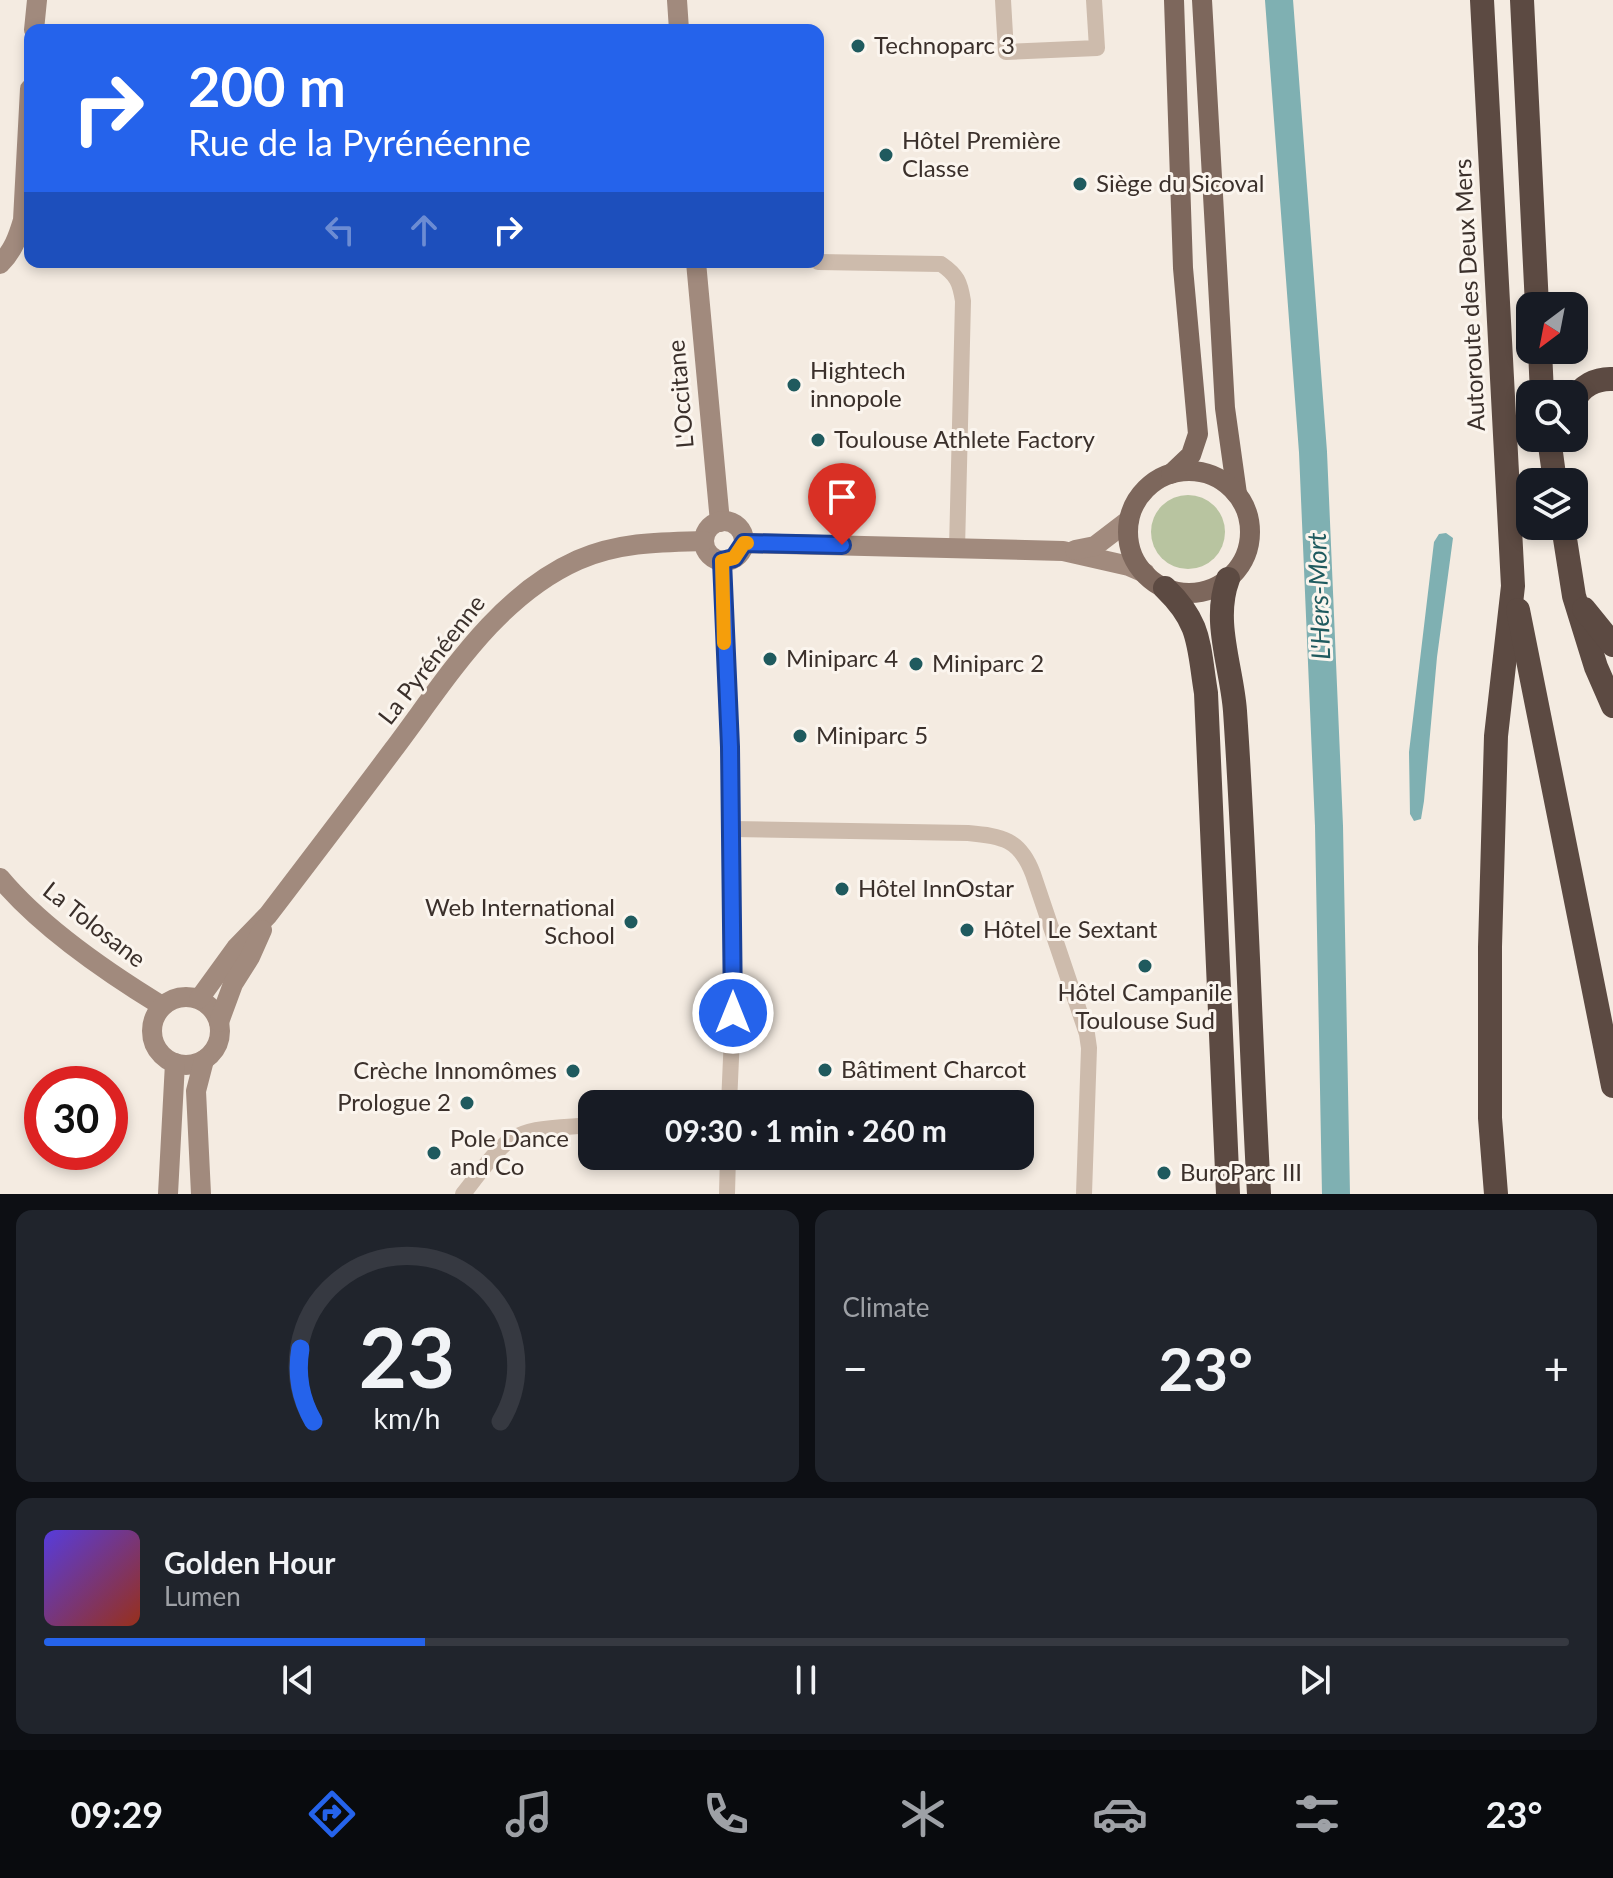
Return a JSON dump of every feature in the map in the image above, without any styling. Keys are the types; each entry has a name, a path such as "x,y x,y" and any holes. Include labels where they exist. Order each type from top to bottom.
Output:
{"highway":[{"name":"Autoroute des Deux Mers","path":"1482,0 1513,586"},
{"path":"1522,0 1536,292"},
{"path":"1588,385 1613,379"},
{"path":"1565,540 1574,596 1596,667 1613,706"},
{"path":"1228,579 1222,594 1221,612 1235,708 1259,1194"},
{"path":"1513,586 1613,1086"},
{"path":"1496,1194 1490,1118 1496,736 1513,586"},
{"path":"1165,588 1184,606 1192,622 1206,693 1228,1194"},
{"path":"1574,596 1613,645"}],"main road":[{"path":"1171,474 1191,455 1198,434 1183,268 1174,0"},
{"path":"1202,0 1225,408 1237,494"},
{"path":"1189,471 1223,481 1237,494 1246,510 1251,529 1245,557 1228,579 1214,588 1198,593 1165,588 1145,573 1134,558 1129,539 1129,520 1144,491 1156,481 1189,471"}],"street":[{"path":"35,24 37,0"},
{"path":"677,0 679,24"},
{"path":"1003,0 1006,52 1097,48 1094,0"},
{"path":"0,264 17,240 24,201"},
{"path":"824,262 941,264 960,281 963,301 957,549"},
{"name":"L'Occitane","path":"697,268 720,522"},
{"path":"744,543 1063,551 1095,546 1129,520"},
{"path":"720,522 737,526 744,543 734,558 722,561 707,552 704,541 708,529 720,522"},
{"name":"La Pyrénéenne","path":"268,915 456,665 507,606 555,572 600,552 655,542 704,541"},
{"path":"1063,551 1129,566 1145,573"},
{"path":"722,561 732,829 733,1013 730,1090"},
{"path":"732,829 968,833 1004,838 1027,857 1087,1034 1084,1194"},
{"name":"La Tolosane","path":"0,878 38,918 162,1006"},
{"path":"199,999 236,948 268,915"},
{"path":"219,1022 208,1004 199,999 178,998 162,1006 152,1023 152,1034 161,1055 175,1063 194,1064 210,1055 219,1039 219,1022 233,984 250,957 268,915"},
{"path":"201,1194 196,1091 204,1060"},
{"path":"168,1194 175,1063"},
{"path":"463,1194 504,1144 517,1136 533,1131 578,1126"},
{"path":"727,1194 728,1170"}],"green space":[{"path":"1181,495 1195,495 1209,501 1219,511 1225,532 1223,546 1209,563 1195,569 1181,569 1167,563 1157,553 1151,539 1151,525 1157,511 1167,501"}],"water":[{"path":"1446,533 1453,538 1437,657 1424,801 1421,819 1414,821 1410,814 1409,752 1434,542 1439,534"}],"waterway":[{"name":"L'Hers-Mort","path":"1279,0 1313,452 1329,826 1336,1194"}],"slow traffic":[{"path":"724,643 722,561 734,558 747,543"}],"place":[{"name":"Technoparc 3","path":"858,46"},
{"name":"Hôtel Première Classe","path":"886,155"},
{"name":"Siège du Sicoval","path":"1080,184"},
{"name":"Hightech innopole","path":"794,385"},
{"name":"Toulouse Athlete Factory","path":"818,440"},
{"name":"Miniparc 4","path":"770,659"},
{"name":"Miniparc 2","path":"916,664"},
{"name":"Miniparc 5","path":"800,736"},
{"name":"Hôtel InnOstar","path":"842,889"},
{"name":"Web International School","path":"631,922"},
{"name":"Hôtel Le Sextant","path":"967,930"},
{"name":"Hôtel Campanile Toulouse Sud","path":"1145,966"},
{"name":"Bâtiment Charcot","path":"825,1070"},
{"name":"Crèche Innomômes","path":"573,1071"},
{"name":"Prologue 2","path":"467,1103"},
{"name":"Pole Dance and Co","path":"434,1153"},
{"name":"BuroParc III","path":"1164,1173"}],"route":[{"path":"733,1013 730,747 722,561 729,561 739,554 744,543 842,545"}]}
